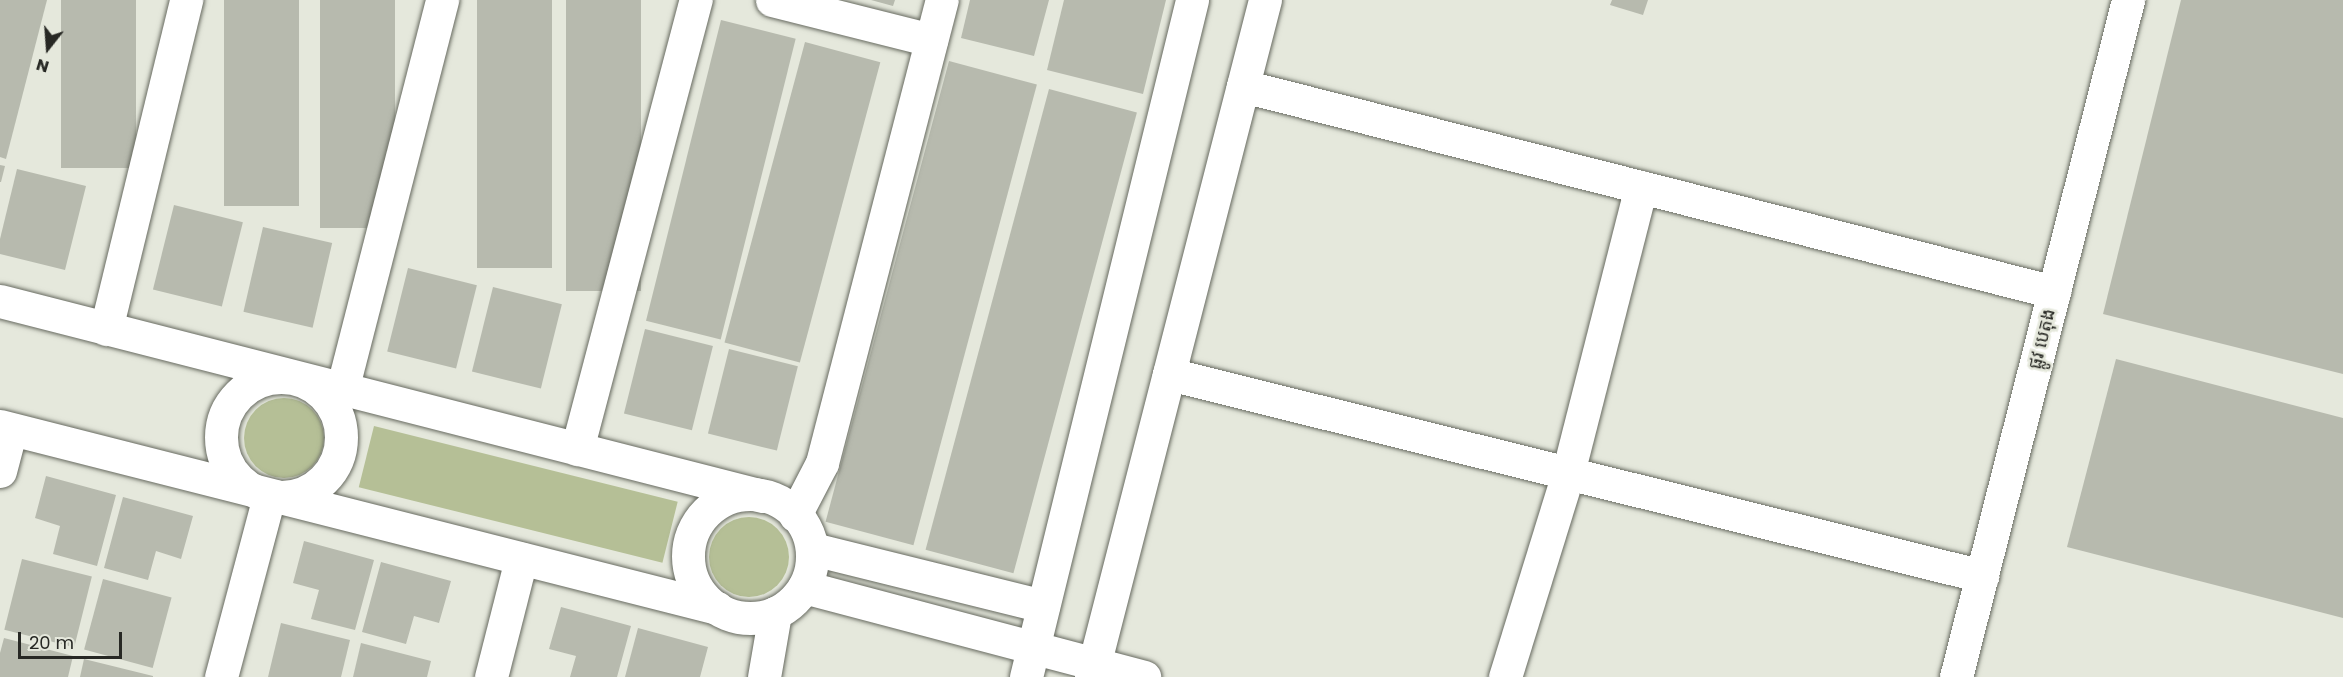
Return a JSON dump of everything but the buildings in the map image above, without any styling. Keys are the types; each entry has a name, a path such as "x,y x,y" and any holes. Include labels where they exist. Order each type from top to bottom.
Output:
{"street":[{"path":"106,329 186,0"},
{"path":"342,390 442,0"},
{"path":"577,449 696,0"},
{"path":"772,0 931,40"},
{"path":"795,514 822,463 942,0"},
{"path":"1029,662 1192,0"},
{"path":"1093,671 1265,0"},
{"name":"ផ្លូវ បេតុង","path":"1956,677 2128,0"},
{"path":"1243,86 2054,292"},
{"path":"1505,677 1568,473 1641,187"},
{"path":"0,301 762,496 780,502 795,514 806,531 813,549 811,569 804,587 792,602 775,613 756,618 737,617 717,608 269,496 5,427 0,471"},
{"path":"1169,374 1982,576"},
{"path":"294,378 313,386 329,400 339,418 342,439 338,459 327,477 310,490 290,497 269,496 251,490 231,470 221,444 221,424 228,407 240,392 265,379 294,378"},
{"path":"717,608 701,595 690,576 688,554 692,533 703,515 720,502 740,495 762,496"},
{"path":"221,677 269,496"},
{"path":"813,549 1043,606"},
{"path":"491,677 521,560"},
{"path":"804,587 1029,662 1144,677"},
{"path":"764,677 775,613"}],"green space":[{"path":"284,398 299,401 312,410 321,423 324,438 321,453 312,466 299,475 284,478 269,475 256,466 247,453 244,438 247,423 256,410 269,401"},
{"path":"374,426 678,502 662,563 359,487"},
{"path":"749,517 764,520 777,529 786,542 789,557 786,572 777,585 764,594 749,597 734,594 721,585 712,572 709,557 712,542 721,529 734,520"}]}
